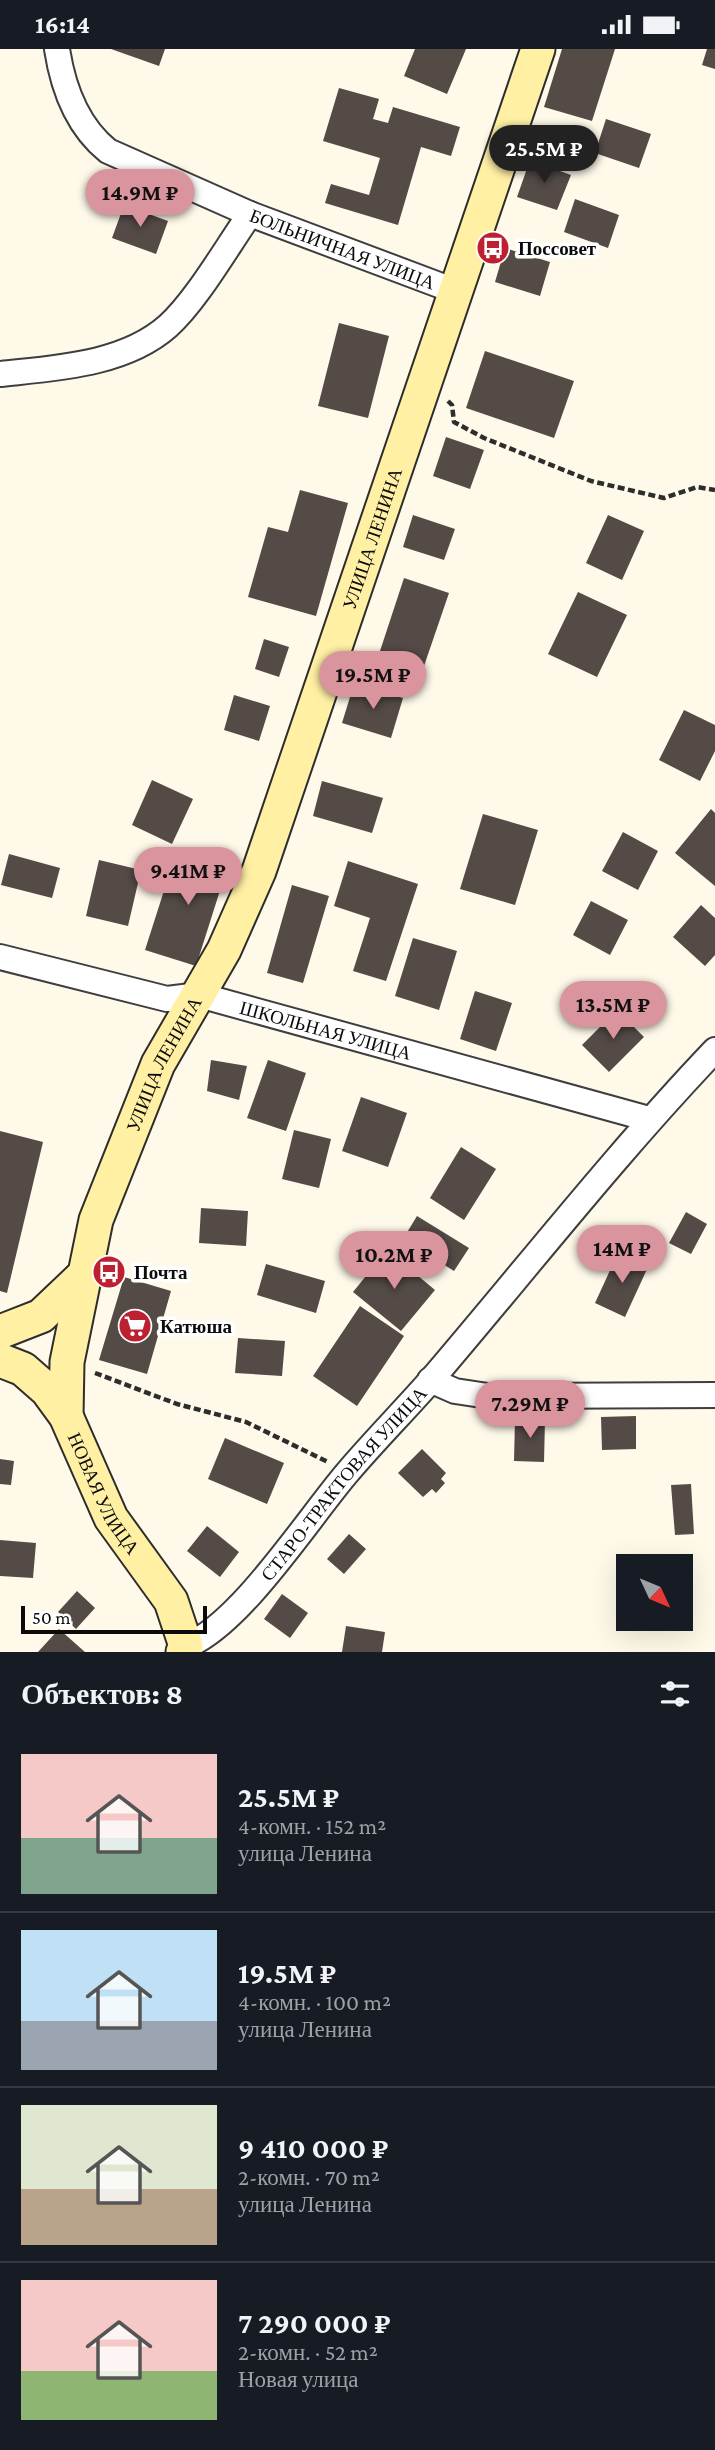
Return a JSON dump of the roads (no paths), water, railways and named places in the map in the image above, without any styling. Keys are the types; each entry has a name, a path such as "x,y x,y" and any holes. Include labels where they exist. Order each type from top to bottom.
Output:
{"street":[{"name":"БОЛЬНИЧНАЯ УЛИЦА","path":"57,49 78,117 90,136 108,151 250,214 455,291"},
{"name":"УЛИЦА ЛЕНИНА","path":"66,1416 67,1362 82,1277 96,1220 158,1064 224,950 259,871 538,49"},
{"path":"0,374 69,366 130,349 167,326 250,214"},
{"name":"ШКОЛЬНАЯ УЛИЦА","path":"0,957 167,999 200,995 649,1119"},
{"name":"СТАРО-ТРАКТОВАЯ УЛИЦА","path":"185,1649 202,1640 233,1613 348,1472 430,1380 649,1119 715,1050"},
{"path":"0,1332 41,1315 82,1277"},
{"name":"НОВАЯ УЛИЦА","path":"0,1360 23,1369 47,1390 66,1416 111,1518 171,1601 185,1649"},
{"path":"430,1380 455,1391 488,1396 715,1395"}],"place":[{"name":"Поссовет","path":"493,248"},
{"name":"Почта","path":"109,1272"},
{"name":"Катюша","path":"135,1326"}]}
